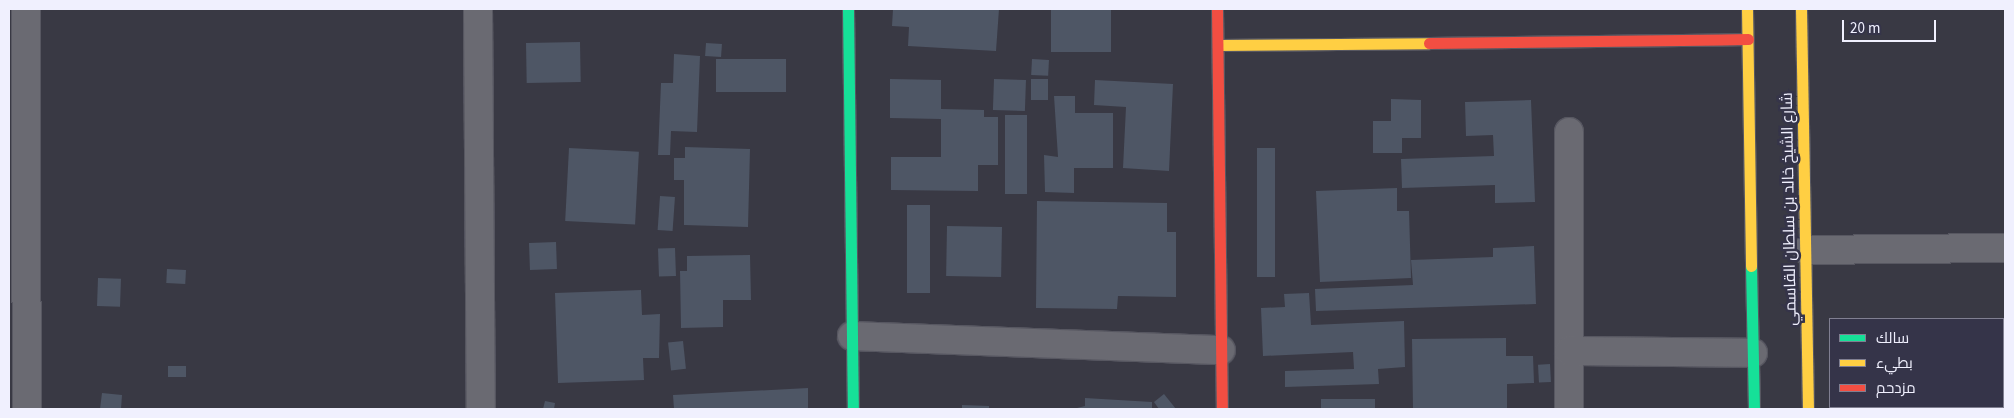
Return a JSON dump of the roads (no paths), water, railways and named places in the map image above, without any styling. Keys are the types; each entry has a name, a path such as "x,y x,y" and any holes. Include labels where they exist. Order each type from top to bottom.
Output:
{"street":[{"path":"26,9 18,263 27,409"},
{"path":"478,9 481,409"},
{"path":"848,9 853,409"},
{"path":"1217,9 1222,409"},
{"path":"1747,9 1754,409"},
{"name":"شارع الشيخ خالد بن سلطان القاسمي","path":"1801,9 1807,250 1808,409"},
{"path":"1218,45 1748,39"},
{"path":"1568,132 1569,409"},
{"path":"1807,250 2005,248"},
{"path":"852,336 1221,350"},
{"path":"1569,351 1753,353"}]}
